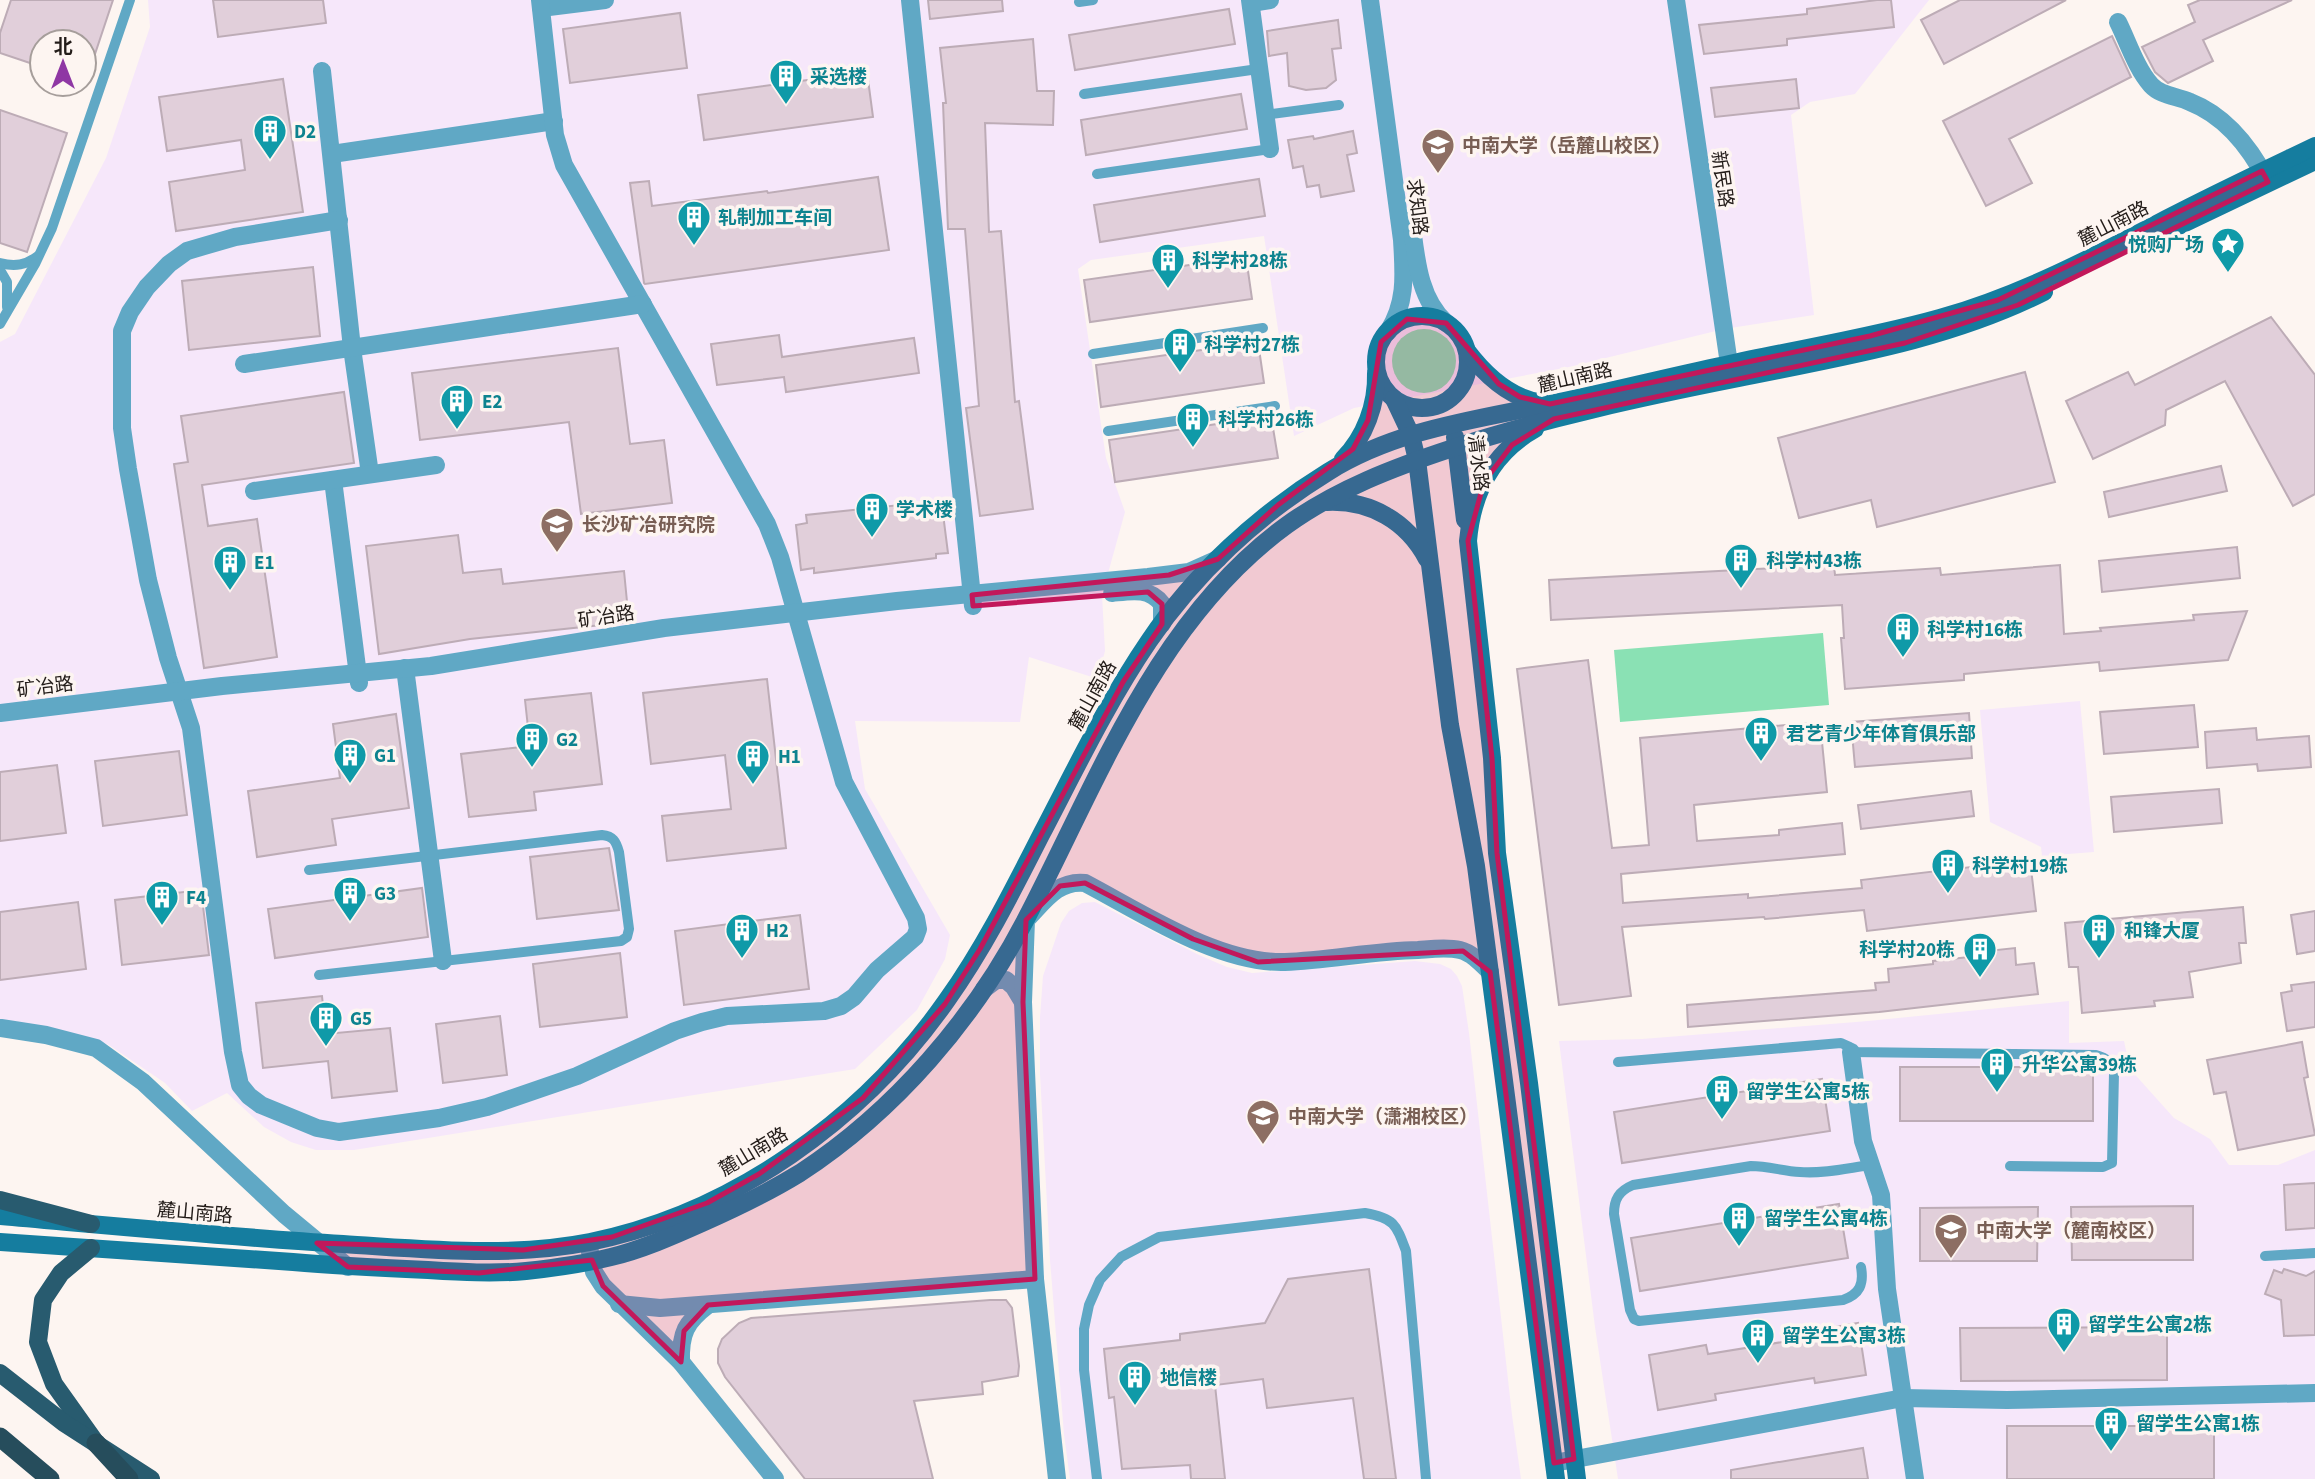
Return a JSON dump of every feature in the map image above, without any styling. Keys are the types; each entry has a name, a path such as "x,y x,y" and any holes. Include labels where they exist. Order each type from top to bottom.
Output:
{"highway":[{"path":"0,1437 50,1479"},
{"path":"96,1443 129,1479"}],"main road":[{"name":"麓山南路","path":"0,1242 348,1266 479,1273 521,1272 590,1251 707,1203 812,1140 863,1098 945,1004 980,949 1122,681 1161,624 1200,576 1218,559 1278,505 1331,470 1381,445 1453,424 1552,412 1893,345 1961,327 2018,305 2265,176 2315,146"},
{"name":"麓山南路","path":"0,1216 317,1242 437,1250 590,1251 612,1257 684,1231 741,1206 799,1174 857,1132 920,1070 967,1013 1026,920 1108,754 1147,683 1181,633 1228,576 1290,522 1356,485 1417,460 1552,412 1728,364 1870,336 1998,300 2054,277 2265,176 2315,160"},
{"path":"1331,470 1353,449 1362,435 1373,400 1377,354 1381,342 1400,322 1415,317 1431,317 1446,323 1490,377 1508,390 1552,412 1512,445 1496,463 1475,501 1470,516 1468,541 1492,758 1497,853 1576,1469"},
{"path":"1394,399 1423,408 1443,403 1459,391 1467,372 1467,351"},
{"path":"1376,366 1379,379 1394,399 1411,435 1417,460 1450,725 1476,866 1555,1472"},
{"name":"清水路","path":"1459,391 1454,404 1453,424 1468,541"},
{"path":"1324,503 1344,501 1366,506 1386,515 1404,528 1419,544 1430,567"},
{"path":"0,1200 91,1224"},
{"path":"90,1248 61,1273 43,1300 38,1342 54,1384 96,1443"},
{"path":"0,1373 64,1423 150,1479"}],"street":[{"path":"339,220 235,237 187,251 169,264 147,287 130,312 122,331 122,428 126,455 148,580 168,657 191,729 240,1085 261,1105 317,1128 339,1132 370,1129 487,1107 577,1076 675,1031 702,1022 727,1016 824,1012 841,1006 854,997 877,970 915,937 918,929 911,907 844,782 780,557 767,524 564,165 554,121 540,4 605,0"},
{"path":"910,0 973,600"},
{"path":"1270,0 1250,1 1270,149"},
{"name":"求知路","path":"1370,0 1404,273 1401,305 1388,332"},
{"name":"求知路","path":"1381,0 1417,262 1426,295 1438,316 1446,323"},
{"name":"新民路","path":"1676,0 1728,364"},
{"path":"2118,22 2144,76 2152,86 2161,93 2207,109 2238,137 2265,176"},
{"path":"322,71 352,348 370,474"},
{"path":"332,154 554,121"},
{"path":"244,364 643,304"},
{"path":"254,491 436,465"},
{"path":"334,480 358,678"},
{"name":"矿冶路","path":"0,713 406,674 445,664 664,628 798,619 973,600 1189,572 1218,559"},
{"name":"矿冶路","path":"973,600 1147,592 1156,596 1162,604 1161,624"},
{"path":"406,674 443,961"},
{"name":"矿冶路","path":"0,723 181,696"},
{"path":"1057,1479 1035,1279 1023,1002 1026,920 1060,886 1072,882 1085,883 1193,939 1226,953 1258,962 1447,949 1469,954 1490,972"},
{"path":"984,989 996,980 1006,980 1023,1002"},
{"path":"1,1028 46,1035 96,1048 143,1082 317,1242 348,1266"},
{"path":"1851,1052 1860,1126 1881,1195 1887,1289 1915,1479"},
{"path":"590,1251 598,1279 619,1304 681,1362 775,1479"},
{"path":"619,1304 660,1308 1035,1279"},
{"path":"681,1362 680,1346 684,1331 694,1316 708,1305"},
{"path":"1555,1472 1904,1404 2315,1393"},
{"path":"1904,1404 2007,1411 2315,1405"}],"lane":[{"path":"0,324 52,228 130,0"},
{"path":"1079,2 1093,0"},
{"path":"1084,93 1258,69"},
{"path":"1265,114 1339,105"},
{"path":"1097,174 1270,149"},
{"path":"0,263 16,265 29,262 40,254"},
{"path":"0,270 7,282 9,297 6,313"},
{"path":"1093,354 1263,328"},
{"path":"1108,431 1275,406"},
{"path":"309,870 610,836 617,842 629,929 627,937 621,941 319,975"},
{"path":"1618,1062 1841,1043 1850,1047 1851,1052 2105,1057 2114,1073 2112,1163 2103,1167 2010,1166"},
{"path":"1861,1267 1862,1285 1852,1297 1843,1300 1639,1321 1634,1319 1630,1310 1614,1205 1618,1195 1633,1185 1751,1166 1814,1172 1871,1165"},
{"path":"1097,1479 1084,1370 1084,1329 1089,1305 1100,1280 1121,1257 1159,1237 1365,1213 1385,1217 1398,1230 1406,1251 1426,1479"},
{"path":"2265,1256 2315,1253"}],"highlighted area":[{"path":"2262,171 2268,182 2018,305 1905,343 1554,419 1512,445 1484,482 1468,541 1492,758 1497,853 1574,1459 1554,1463 1490,972 1463,951 1258,962 1193,939 1085,883 1060,886 1026,920 1023,1002 1035,1279 708,1305 684,1331 681,1362 603,1286 592,1260 479,1273 348,1267 317,1243 523,1250 612,1237 707,1203 759,1174 863,1098 945,1004 980,949 1123,682 1162,624 1162,604 1148,592 973,606 972,595 1169,575 1218,559 1278,505 1353,449 1368,420 1381,342 1407,319 1446,323 1499,384 1520,397 1550,404 1870,336 1998,300"}],"shaded area":[{"name":"长沙矿冶研究院","path":"148,0 1929,0 1855,94 1810,102 1791,115 1814,315 1724,329 1569,367 1354,408 1294,436 1264,236 1091,260 1078,269 1106,458 1125,512 1102,595 1105,651 1102,662 1092,677 1029,657 1020,722 855,721 865,789 950,935 945,959 917,1010 855,1069 354,1150 316,1150 291,1142 264,1127 227,1093 192,1111 165,1083 109,1045 91,1038 0,1021 0,342 15,334 106,158 150,27"},
{"path":"2080,701 2094,852 2042,856 2041,847 1990,822 1980,710"},
{"name":"中南大学（潇湘校区）","path":"1095,902 1199,955 1227,967 1252,973 1415,961 1440,964 1451,969 1457,976 1462,986 1469,1033 1521,1479 1070,1479 1050,1260 1040,1074 1040,1017 1043,976 1061,923 1069,911 1082,903"},
{"name":"中南大学（麓南校区）","path":"2069,1001 2069,1043 2124,1041 2130,1069 2174,1118 2210,1139 2229,1165 2278,1165 2315,1150 2315,1479 1618,1479 1595,1327 1559,1041 1642,1039 1868,1021"}],"green space":[{"path":"1424,329 1436,331 1447,338 1454,349 1454,373 1447,384 1436,391 1424,393 1412,391 1401,384 1394,373 1392,361 1394,349 1401,338 1412,331"},
{"path":"1823,633 1829,705 1620,722 1614,650"}],"building":[{"path":"11,0 113,0 98,45 98,28 28,28 28,62 0,53 0,33"},
{"path":"213,0 323,0 326,23 218,37"},
{"path":"928,0 1002,0 1003,11 930,19"},
{"path":"1891,0 1894,27 1787,39 1787,45 1704,54 1699,25 1807,14 1807,9"},
{"path":"1960,0 2066,0 1944,64 1921,20"},
{"path":"2200,0 2292,0 2203,40 2213,61 2168,83 2155,72 2142,47 2195,22 2188,5"},
{"path":"1229,9 1235,44 1075,70 1069,35"},
{"path":"680,13 687,68 570,83 563,29"},
{"path":"1338,20 1341,48 1332,49 1336,80 1326,88 1306,90 1289,86 1287,53 1269,56 1267,31"},
{"path":"2112,36 2131,77 2009,139 2032,183 1986,206 1943,121"},
{"path":"1033,39 1037,91 1054,91 1053,125 985,123 989,232 1001,231 1015,402 1019,401 1033,509 980,516 966,408 979,406 965,229 948,229 943,103 946,103 940,48"},
{"name":"采选楼","path":"867,72 873,117 704,140 698,95"},
{"name":"D2","path":"283,79 303,212 176,231 169,182 245,170 241,140 167,151 159,97"},
{"path":"1796,79 1799,108 1715,117 1711,88"},
{"path":"1241,94 1247,129 1086,155 1081,120"},
{"path":"0,110 67,133 27,252 0,243"},
{"path":"1353,131 1357,153 1347,155 1354,191 1321,197 1319,185 1307,187 1303,166 1293,168 1288,140 1313,136 1314,139"},
{"path":"878,177 889,250 644,283 630,183 649,181 652,206"},
{"path":"1259,179 1265,216 1100,242 1094,205"},
{"name":"科学村28栋","path":"1246,257 1252,299 1090,322 1084,280"},
{"path":"313,267 320,336 189,350 182,281"},
{"path":"2271,317 2315,375 2315,494 2293,506 2225,381 2166,410 2165,425 2093,459 2066,401 2128,372 2135,385"},
{"path":"779,335 782,357 914,338 919,373 786,392 784,377 717,385 711,344"},
{"name":"科学村27栋","path":"1258,342 1264,383 1101,407 1096,365"},
{"name":"E2","path":"618,348 630,444 664,440 672,503 581,514 569,422 420,440 412,373"},
{"path":"2025,372 2055,482 1877,527 1871,500 1799,518 1778,438"},
{"name":"E1","path":"344,392 354,463 202,485 208,526 257,519 277,657 204,668 174,464 188,462 181,416"},
{"name":"科学村26栋","path":"1271,416 1278,458 1115,482 1109,440"},
{"path":"2221,466 2227,491 2109,517 2104,492"},
{"name":"学术楼","path":"928,502 928,508 942,506 948,553 936,554 936,558 814,573 814,568 801,570 796,525 807,523 806,515"},
{"path":"458,535 463,573 501,569 503,584 624,571 629,622 470,639 379,654 366,546"},
{"path":"2237,547 2240,578 2102,592 2099,561"},
{"path":"1834,565 1835,575 1940,568 1941,575 2060,565 2064,634 2101,631 2100,628 2194,620 2193,615 2247,611 2228,660 2100,671 2099,662 1964,674 1964,680 1845,689 1841,638 1844,638 1842,605 1551,620 1549,580"},
{"path":"1588,660 1612,848 1649,845 1640,738 1820,722 1827,792 1694,805 1697,841 1779,835 1779,830 1842,823 1845,854 1621,874 1623,903 1748,894 1748,898 1862,888 1861,880 2030,860 2036,911 1867,931 1864,910 1622,927 1631,996 1559,1005 1517,669"},
{"name":"H1","path":"767,679 786,848 667,861 662,816 731,809 725,755 651,764 643,693"},
{"name":"G2","path":"591,693 602,784 534,792 536,810 469,817 461,754 530,746 525,700"},
{"path":"2194,705 2198,747 2104,754 2100,712"},
{"path":"1969,713 1972,758 1855,767 1851,722"},
{"name":"G1","path":"396,714 409,808 332,819 336,845 257,857 248,791 340,778 333,724"},
{"path":"2256,728 2257,740 2309,736 2311,767 2258,771 2257,764 2207,768 2205,732"},
{"path":"179,751 187,815 103,826 95,761"},
{"path":"57,765 66,833 0,841 0,772"},
{"path":"2219,789 2222,823 2114,832 2111,797"},
{"path":"1971,791 1974,816 1861,829 1858,805"},
{"path":"609,848 619,910 537,919 530,857"},
{"name":"G3","path":"422,888 428,937 275,958 268,909"},
{"name":"F4","path":"201,890 209,955 122,965 115,900"},
{"path":"78,902 86,969 0,980 0,912"},
{"name":"和锋大厦","path":"2243,907 2246,943 2239,943 2241,963 2189,972 2193,997 2154,1001 2155,1006 2082,1013 2078,967 2069,967 2065,923"},
{"path":"2315,911 2315,951 2297,954 2291,915"},
{"name":"H2","path":"800,915 809,989 684,1005 675,931"},
{"path":"2015,948 2016,965 2034,963 2038,994 1879,1012 1688,1027 1687,1005 1876,990 1875,983 1889,982 1888,969 1988,955 1987,951"},
{"path":"620,953 627,1017 540,1027 533,964"},
{"path":"2315,982 2315,1027 2287,1031 2281,993 2292,991 2291,985"},
{"name":"G5","path":"322,996 326,1034 390,1028 397,1091 332,1098 328,1061 263,1068 256,1003"},
{"path":"500,1016 507,1075 443,1083 436,1024"},
{"path":"2302,1042 2308,1077 2304,1078 2315,1135 2238,1150 2226,1092 2214,1094 2207,1060"},
{"name":"升华公寓39栋","path":"1900,1067 2093,1067 2093,1121 1900,1121"},
{"name":"留学生公寓5栋","path":"1822,1079 1830,1131 1622,1163 1614,1112"},
{"path":"2315,1183 2315,1228 2286,1230 2284,1185"},
{"name":"留学生公寓4栋","path":"1839,1204 1848,1258 1640,1291 1631,1238"},
{"path":"2193,1206 2193,1260 2072,1260 2071,1207"},
{"path":"2038,1207 2037,1261 1920,1261 1920,1208"},
{"path":"1369,1269 1396,1479 1364,1479 1353,1398 1267,1408 1263,1379 1215,1385 1225,1479 1191,1479 1190,1465 1122,1469 1114,1397 1109,1398 1104,1349 1180,1340 1180,1334 1265,1323 1288,1279"},
{"path":"2284,1269 2306,1276 2315,1271 2315,1335 2284,1336 2281,1300 2265,1294 2274,1270 2282,1273"},
{"path":"1006,1300 1012,1308 1018,1376 982,1382 983,1394 914,1401 933,1479 805,1479 725,1377 718,1363 718,1349 722,1339 739,1323 751,1318"},
{"name":"留学生公寓3栋","path":"1858,1323 1866,1375 1815,1383 1814,1378 1715,1394 1716,1400 1658,1410 1649,1355 1706,1345 1708,1354 1807,1338 1807,1332"},
{"name":"留学生公寓2栋","path":"2167,1327 2167,1380 1961,1381 1960,1328"},
{"name":"留学生公寓1栋","path":"2007,1426 2214,1426 2214,1479 2007,1479"},
{"path":"1863,1448 1868,1479 1731,1479 1731,1470"}],"place":[{"name":"采选楼","path":"786,106"},
{"name":"D2","path":"270,161"},
{"name":"中南大学（岳麓山校区）","path":"1438,175"},
{"name":"轧制加工车间","path":"694,247"},
{"name":"悦购广场","path":"2228,274"},
{"name":"科学村28栋","path":"1168,290"},
{"name":"科学村27栋","path":"1180,374"},
{"name":"E2","path":"457,431"},
{"name":"科学村26栋","path":"1193,449"},
{"name":"学术楼","path":"872,539"},
{"name":"长沙矿冶研究院","path":"557,554"},
{"name":"科学村43栋","path":"1741,590"},
{"name":"E1","path":"230,592"},
{"name":"科学村16栋","path":"1903,659"},
{"name":"君艺青少年体育俱乐部","path":"1761,763"},
{"name":"G2","path":"532,769"},
{"name":"G1","path":"350,785"},
{"name":"H1","path":"753,786"},
{"name":"科学村19栋","path":"1948,895"},
{"name":"G3","path":"350,923"},
{"name":"F4","path":"162,927"},
{"name":"H2","path":"742,960"},
{"name":"和锋大厦","path":"2099,960"},
{"name":"科学村20栋","path":"1980,979"},
{"name":"G5","path":"326,1048"},
{"name":"升华公寓39栋","path":"1997,1094"},
{"name":"留学生公寓5栋","path":"1722,1121"},
{"name":"中南大学（潇湘校区）","path":"1263,1146"},
{"name":"留学生公寓4栋","path":"1739,1248"},
{"name":"中南大学（麓南校区）","path":"1951,1260"},
{"name":"留学生公寓2栋","path":"2064,1354"},
{"name":"留学生公寓3栋","path":"1758,1365"},
{"name":"地信楼","path":"1135,1407"},
{"name":"留学生公寓1栋","path":"2111,1453"}]}
